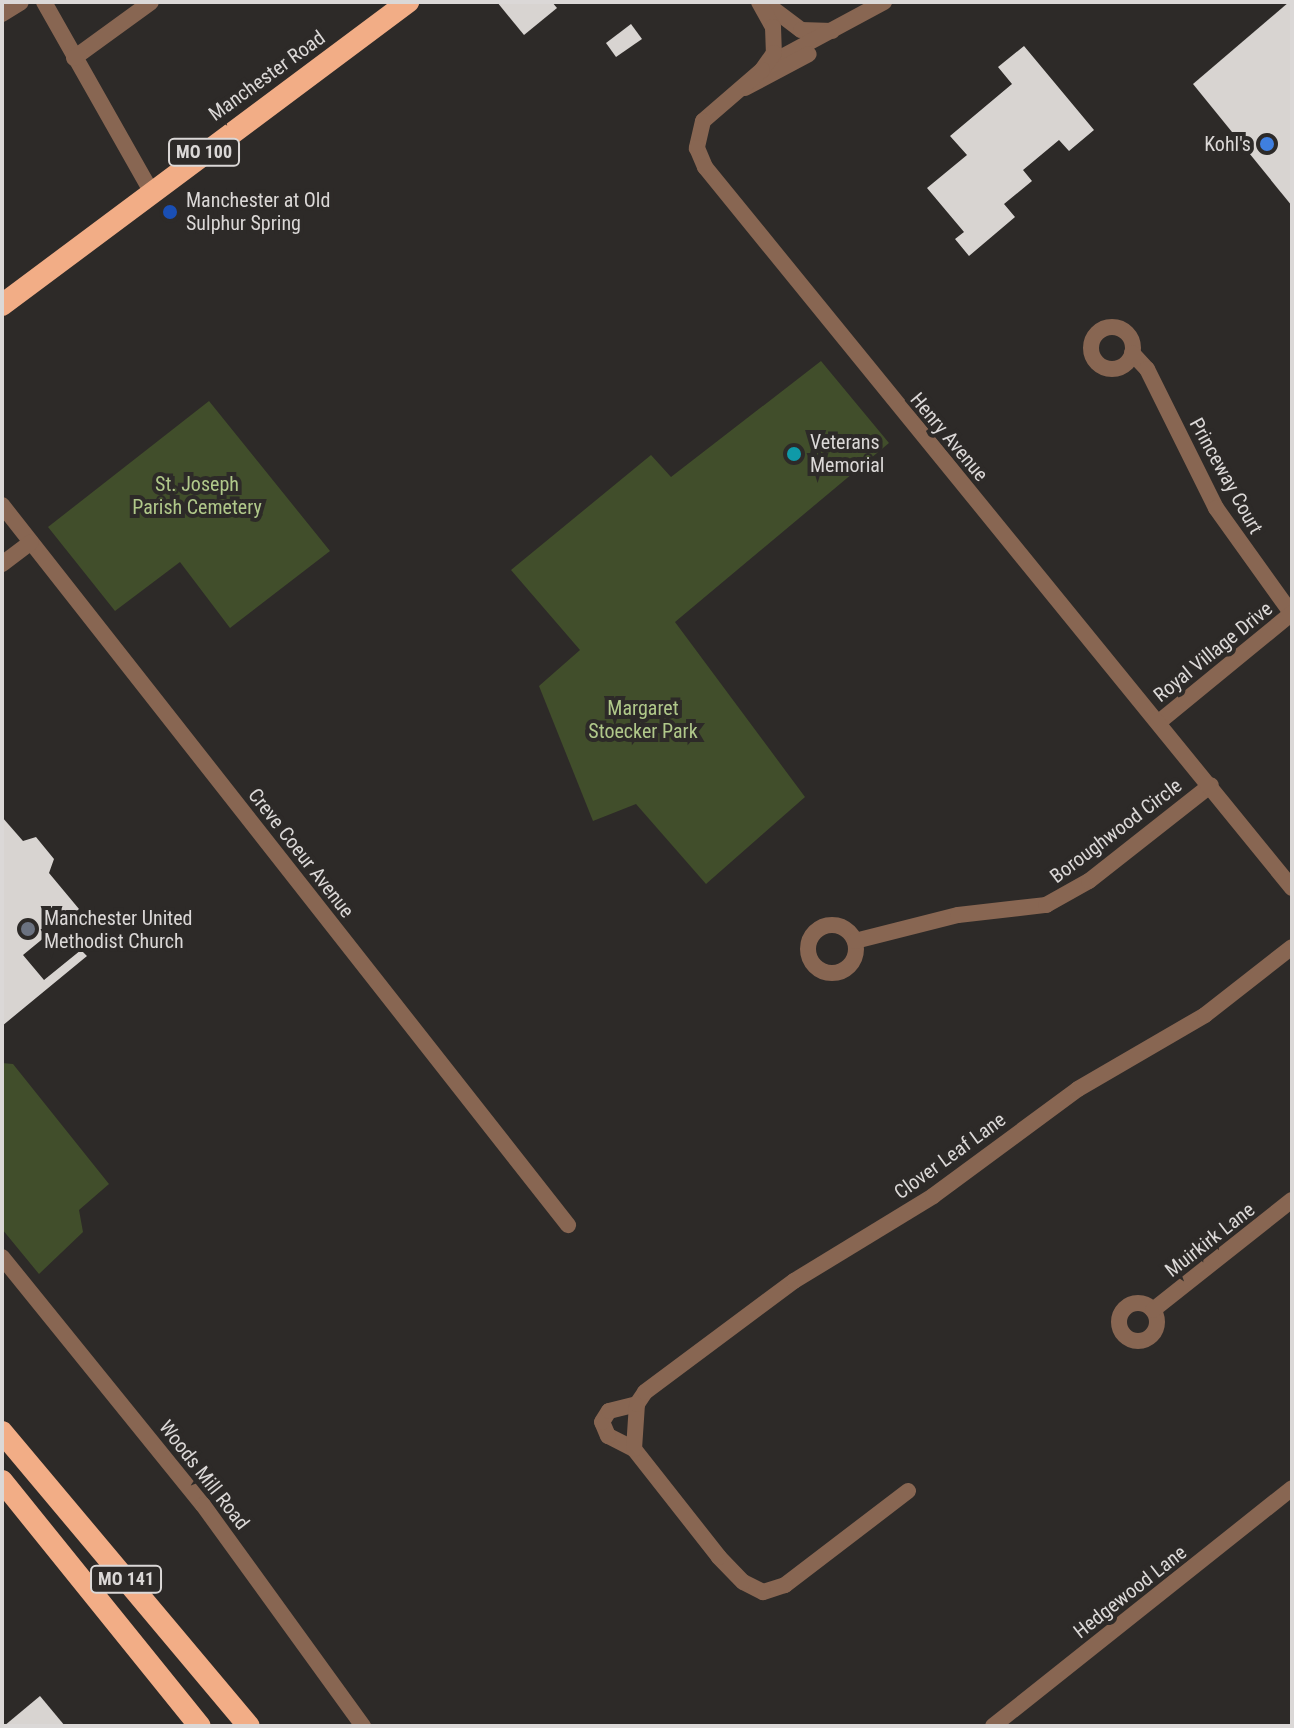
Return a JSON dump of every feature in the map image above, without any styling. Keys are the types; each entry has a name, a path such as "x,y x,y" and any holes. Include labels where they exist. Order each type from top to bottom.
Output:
{"highway":[{"name":"Manchester Road","path":"2,305 408,2"},
{"name":"MO 141","path":"2,1432 249,1726"},
{"name":"MO 141","path":"2,1481 200,1726"}],"street":[{"path":"2,14 21,2"},
{"path":"44,2 151,191"},
{"path":"74,58 151,2"},
{"path":"761,2 801,30 838,30"},
{"path":"761,2 775,36 767,65"},
{"path":"730,95 785,70 838,30 884,2"},
{"name":"Henry Avenue","path":"838,30 767,65 730,95 699,130 697,148 705,167 1292,888"},
{"name":"Princeway Court","path":"1132,353 1147,369 1216,508 1292,614"},
{"name":"Creve Coeur Avenue","path":"2,505 568,1225"},
{"path":"2,564 31,542"},
{"name":"Royal Village Drive","path":"1159,722 1292,614"},
{"name":"Boroughwood Circle","path":"855,941 958,915 1046,905 1089,881 1211,785"},
{"name":"Clover Leaf Lane","path":"908,1491 785,1585 763,1592 743,1582 719,1557 634,1449 608,1436 602,1422 609,1411 637,1404 645,1392 794,1281 933,1196 1078,1089 1205,1015 1292,947"},
{"name":"Muirkirk Lane","path":"1153,1310 1292,1200"},
{"name":"Woods Mill Road","path":"2,1257 203,1505 363,1726"},
{"path":"634,1449 637,1404"},
{"name":"Hedgewood Lane","path":"993,1726 1292,1488"}],"green space":[{"name":"Margaret Stoecker Park","path":"821,361 889,443 675,622 805,797 706,884 636,804 593,821 539,686 580,650 511,570 651,455 671,477"},
{"name":"St. Joseph Parish Cemetery","path":"209,401 330,551 230,628 180,562 115,611 48,527"},
{"path":"2,1063 13,1064 109,1184 79,1210 83,1232 39,1274 2,1229"}],"building":[{"path":"497,2 552,2 557,8 524,35"},
{"name":"Kohl's","path":"1292,2 1292,206 1193,84"},
{"path":"631,24 642,39 616,57 606,43"},
{"path":"1024,46 1094,130 1069,151 1059,140 1023,170 1032,181 1004,204 1015,217 969,256 955,239 964,232 927,188 967,155 950,136 1012,84 998,67"},
{"name":"Manchester United Methodist Church","path":"2,817 23,841 36,837 54,859 49,873 79,909 23,955 44,980 81,950 87,956 2,1026"},
{"path":"40,1696 65,1726 4,1726"}],"place":[{"name":"Kohl's","path":"1267,144"},
{"name":"Manchester at Old Sulphur Spring","path":"170,212"},
{"name":"Veterans Memorial","path":"794,454"},
{"name":"Manchester United Methodist Church","path":"28,929"}]}
